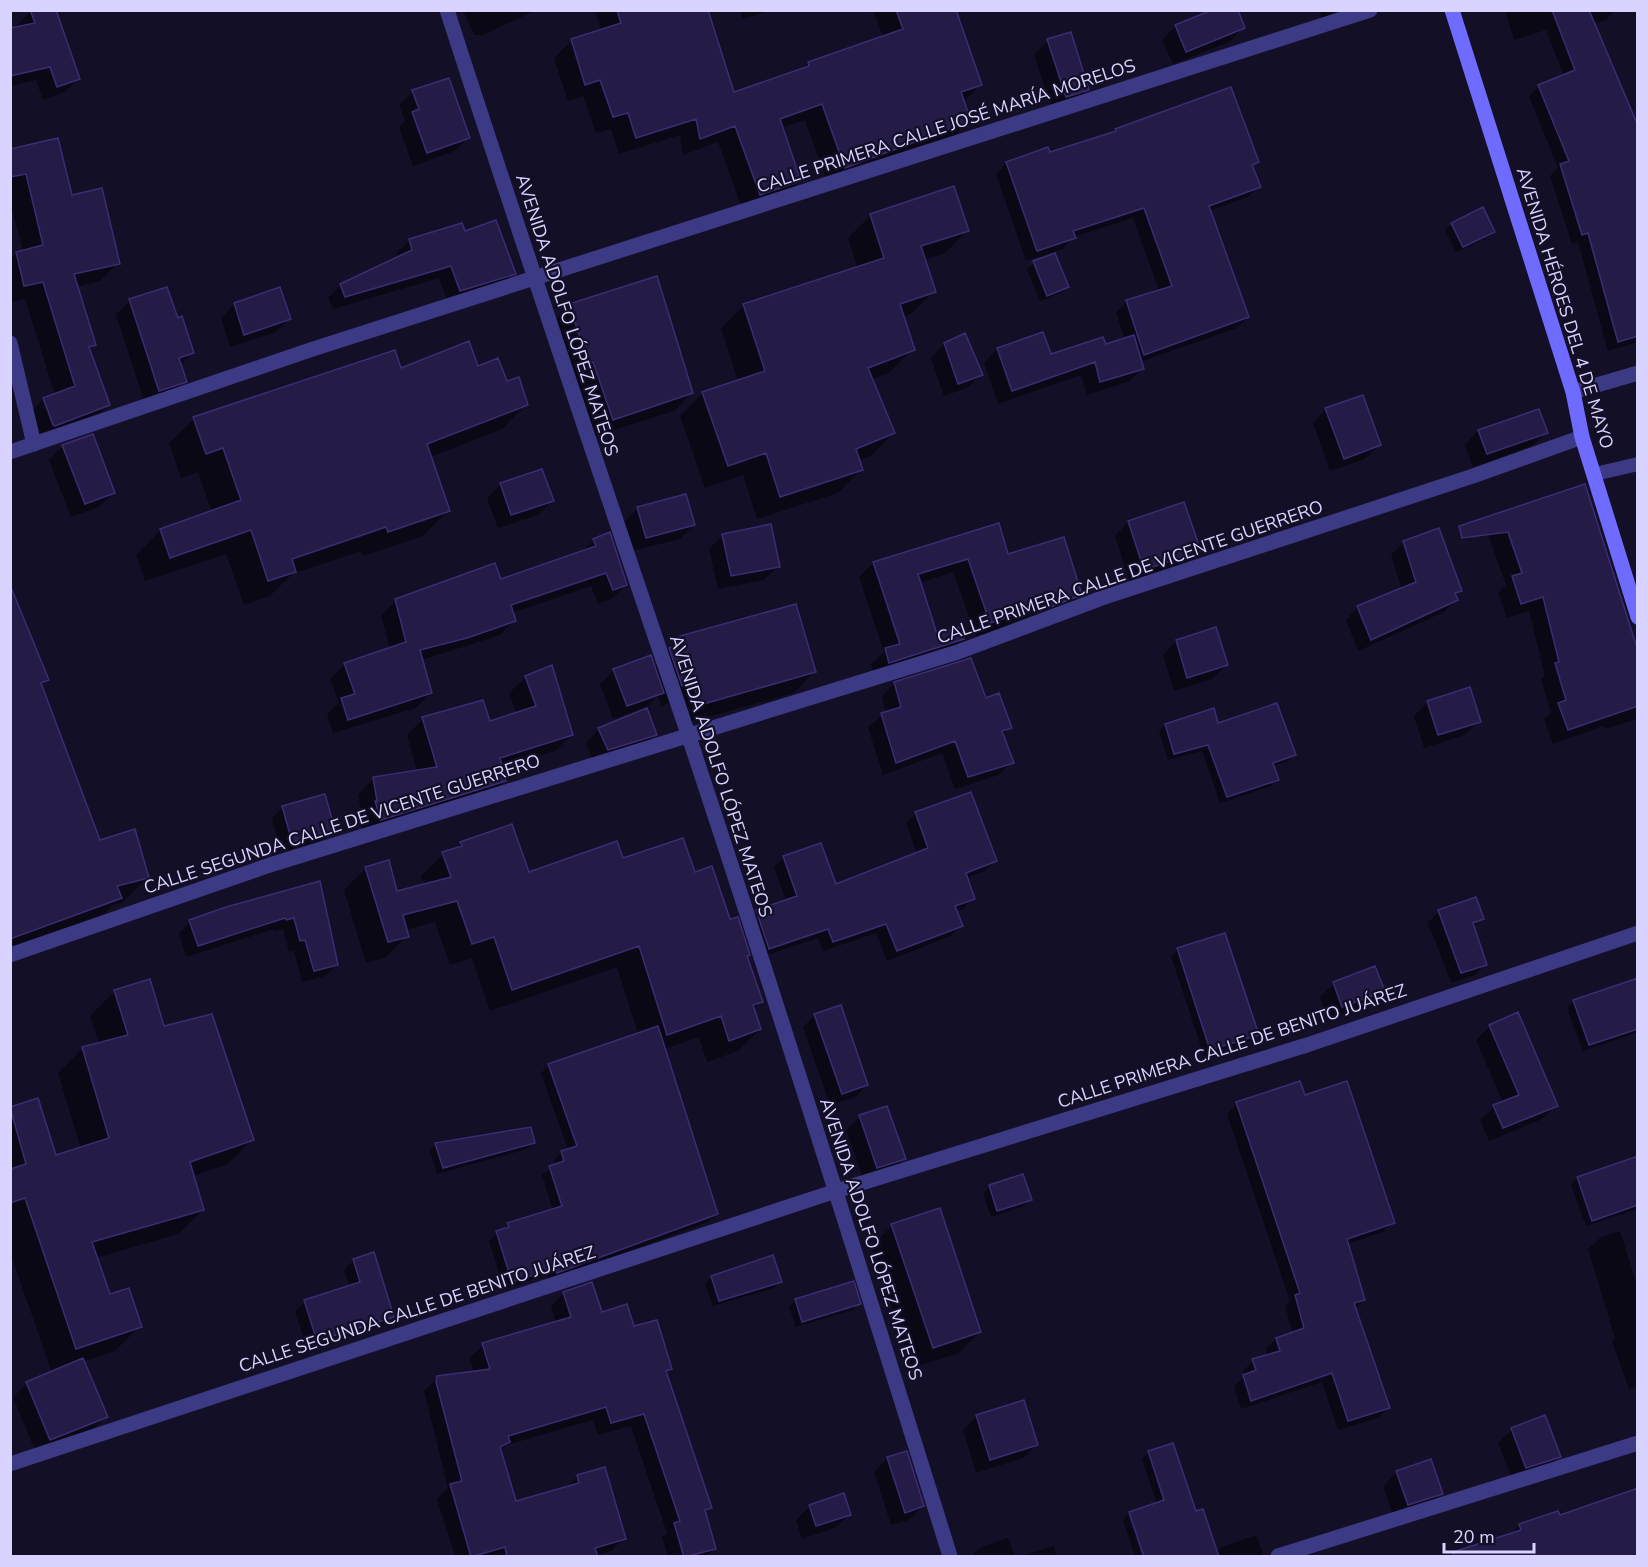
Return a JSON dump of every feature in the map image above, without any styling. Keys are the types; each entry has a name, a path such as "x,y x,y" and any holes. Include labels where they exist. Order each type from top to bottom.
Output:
{"main road":[{"name":"AVENIDA HÉROES DEL 4 DE MAYO","path":"1452,10 1574,392 1582,437 1638,617"}],"street":[{"name":"AVENIDA ADOLFO LÓPEZ MATEOS","path":"447,10 534,279 688,734 836,1191 950,1557"},
{"name":"CALLE PRIMERA CALLE JOSÉ MARÍA MORELOS","path":"10,452 313,349 1370,10"},
{"path":"10,343 34,444"},
{"path":"1574,392 1638,373"},
{"name":"CALLE PRIMERA CALLE DE VICENTE GUERRERO","path":"688,734 958,652 1102,598 1473,476 1582,437"},
{"name":"CALLE SEGUNDA CALLE DE VICENTE GUERRERO","path":"10,955 270,865 688,734"},
{"name":"CALLE PRIMERA CALLE DE BENITO JUÁREZ","path":"836,1191 1307,1045 1638,933"},
{"name":"CALLE SEGUNDA CALLE DE BENITO JUÁREZ","path":"10,1464 836,1191"},
{"path":"1278,1557 1638,1443"}],"lane":[{"path":"1595,474 1638,464"}],"building":[{"path":"30,10 56,10 80,79 57,87 50,67 10,76 10,28 35,23"},
{"path":"617,10 708,10 734,92 809,66 808,62 903,29 896,10 956,10 982,85 961,92 971,121 845,168 822,104 780,119 801,181 760,195 735,126 700,139 696,119 636,138 628,113 613,117 600,80 585,85 571,39 621,23"},
{"path":"1212,10 1238,10 1245,28 1186,52 1175,25"},
{"path":"1552,10 1589,10 1638,126 1638,336 1618,342 1588,233 1582,235 1560,164 1569,161 1538,85 1575,70"},
{"path":"1071,32 1089,90 1066,97 1047,39"},
{"path":"449,78 470,138 427,153 412,112 419,109 412,90"},
{"path":"1231,87 1259,162 1252,165 1261,187 1209,206 1249,317 1144,355 1126,300 1172,286 1144,208 1073,231 1076,238 1037,251 1006,162 1048,147 1050,152 1116,131 1115,129"},
{"path":"58,138 72,195 102,188 120,264 74,274 96,345 89,347 110,405 55,426 43,398 75,386 43,282 24,286 16,252 43,245 26,174 10,177 10,149"},
{"path":"954,186 969,231 921,246 936,292 900,304 915,350 868,368 895,433 856,449 863,470 780,497 766,453 728,466 702,392 765,371 743,304 884,258 870,214"},
{"path":"1483,207 1495,232 1463,247 1451,223"},
{"path":"496,220 516,274 460,291 451,266 345,297 340,284 412,250 409,239 462,223 465,231"},
{"path":"1055,253 1069,287 1047,296 1033,261"},
{"path":"657,276 693,393 613,420 593,362 588,363 569,304"},
{"path":"167,287 178,318 182,316 194,353 179,358 187,382 159,391 129,299"},
{"path":"280,287 291,319 244,335 234,303"},
{"path":"1043,332 1051,354 1103,337 1106,344 1134,335 1144,369 1100,382 1095,362 1012,391 997,348"},
{"path":"965,333 983,375 958,384 944,343"},
{"path":"469,341 478,366 498,358 507,381 519,377 528,405 427,444 450,511 388,532 386,527 292,559 296,572 268,581 251,530 170,558 160,529 241,500 223,448 206,454 193,417 395,350 401,368"},
{"path":"1363,395 1381,445 1344,459 1325,408"},
{"path":"1539,409 1548,433 1487,454 1478,430"},
{"path":"93,434 115,493 85,504 62,445"},
{"path":"542,469 554,501 511,515 500,483"},
{"path":"1585,484 1638,651 1638,706 1568,730 1558,703 1566,700 1555,663 1559,662 1543,597 1521,604 1512,576 1522,573 1508,532 1462,538 1459,526"},
{"path":"686,494 695,525 646,538 637,507"},
{"path":"1184,502 1201,551 1144,570 1128,521"},
{"path":"999,523 1008,554 1064,537 1082,595 1037,612 1036,608 990,623 968,559 918,574 937,634 959,627 964,639 889,663 885,648 900,644 873,562"},
{"path":"771,524 780,567 731,576 722,534"},
{"path":"1439,528 1462,591 1455,593 1458,600 1371,640 1357,606 1416,582 1403,541"},
{"path":"610,532 627,585 613,590 606,573 511,605 516,621 467,638 420,650 432,693 348,720 341,698 355,694 344,663 406,642 395,599 495,563 501,579 596,546 593,539"},
{"path":"10,585 49,680 41,683 100,840 135,829 149,878 117,886 122,898 10,939"},
{"path":"796,604 816,672 700,705 693,682 682,686 669,648 682,644 680,636"},
{"path":"1216,627 1228,665 1187,678 1176,640"},
{"path":"651,655 664,693 627,706 613,669"},
{"path":"971,658 986,698 999,693 1012,728 1002,731 1014,763 968,777 955,741 896,763 881,713 901,707 894,682"},
{"path":"552,665 573,735 500,758 506,781 381,820 375,801 377,801 373,777 437,767 422,717 483,700 490,721 536,706 525,676"},
{"path":"1470,687 1481,722 1438,735 1427,701"},
{"path":"1277,703 1296,755 1273,763 1279,780 1227,797 1208,745 1174,754 1165,724 1214,708 1218,723"},
{"path":"647,708 657,735 608,750 598,728"},
{"path":"971,792 997,861 966,873 975,899 955,906 963,926 897,951 886,924 833,942 828,929 769,949 756,910 797,896 783,856 821,843 836,884 928,848 915,812"},
{"path":"325,794 335,830 292,842 282,806"},
{"path":"512,824 529,872 617,841 623,858 683,838 695,872 712,866 730,919 738,917 750,955 747,956 763,1002 753,1005 761,1029 729,1041 721,1016 667,1035 639,946 512,990 494,937 472,944 457,901 403,915 409,937 388,942 365,867 389,860 397,891 451,877 442,852 462,846 460,842"},
{"path":"320,881 338,965 314,971 305,940 300,941 294,918 286,920 285,918 198,946 189,920 226,907"},
{"path":"1476,897 1484,919 1473,923 1487,965 1461,973 1438,910"},
{"path":"1225,933 1259,1035 1210,1050 1177,948"},
{"path":"1375,966 1385,991 1342,1007 1333,982"},
{"path":"1638,978 1638,1029 1589,1045 1573,1000"},
{"path":"150,979 164,1026 212,1014 254,1140 190,1162 204,1210 92,1242 110,1294 129,1288 142,1327 76,1349 25,1198 10,1203 10,1169 26,1164 10,1107 38,1098 56,1155 109,1138 82,1047 128,1035 114,990"},
{"path":"841,1005 868,1085 842,1094 814,1014"},
{"path":"1518,1012 1558,1106 1503,1128 1493,1105 1519,1095 1489,1025"},
{"path":"658,1026 718,1214 557,1273 555,1268 512,1282 496,1231 509,1227 507,1223 562,1206 549,1166 564,1161 561,1151 577,1146 548,1064"},
{"path":"1300,1081 1305,1095 1347,1081 1395,1223 1347,1239 1365,1300 1354,1303 1390,1408 1348,1421 1332,1373 1251,1401 1243,1375 1256,1370 1252,1359 1280,1351 1276,1338 1304,1328 1295,1295 1300,1293 1236,1102"},
{"path":"887,1106 906,1159 877,1168 859,1115"},
{"path":"531,1127 535,1143 443,1168 435,1143"},
{"path":"1638,1156 1638,1205 1592,1221 1577,1177"},
{"path":"1023,1174 1032,1200 997,1211 989,1185"},
{"path":"940,1208 981,1332 933,1348 891,1224"},
{"path":"374,1252 394,1317 317,1341 304,1300 360,1282 353,1259"},
{"path":"773,1255 782,1282 719,1301 711,1276"},
{"path":"854,1281 861,1304 802,1322 795,1299"},
{"path":"592,1282 602,1312 627,1304 634,1326 657,1320 672,1369 666,1371 712,1508 705,1510 716,1549 684,1557 674,1523 680,1521 644,1414 611,1423 606,1407 508,1436 510,1442 500,1447 516,1501 579,1483 577,1475 605,1467 626,1539 595,1548 598,1557 507,1557 505,1547 471,1557 450,1484 462,1481 436,1382 437,1376 490,1369 482,1343 571,1317 563,1292"},
{"path":"83,1358 108,1417 50,1440 26,1382"},
{"path":"1024,1400 1038,1445 990,1460 976,1415"},
{"path":"1545,1415 1561,1457 1526,1468 1511,1428"},
{"path":"1173,1443 1196,1511 1203,1509 1219,1557 1144,1557 1129,1512 1164,1500 1148,1451"},
{"path":"907,1451 924,1506 905,1513 887,1457"},
{"path":"1431,1459 1443,1494 1408,1505 1396,1471"},
{"path":"1638,1488 1638,1557 1454,1557 1453,1552 1521,1530 1519,1524 1558,1511 1560,1515"},
{"path":"844,1493 851,1515 816,1526 809,1505"}]}
